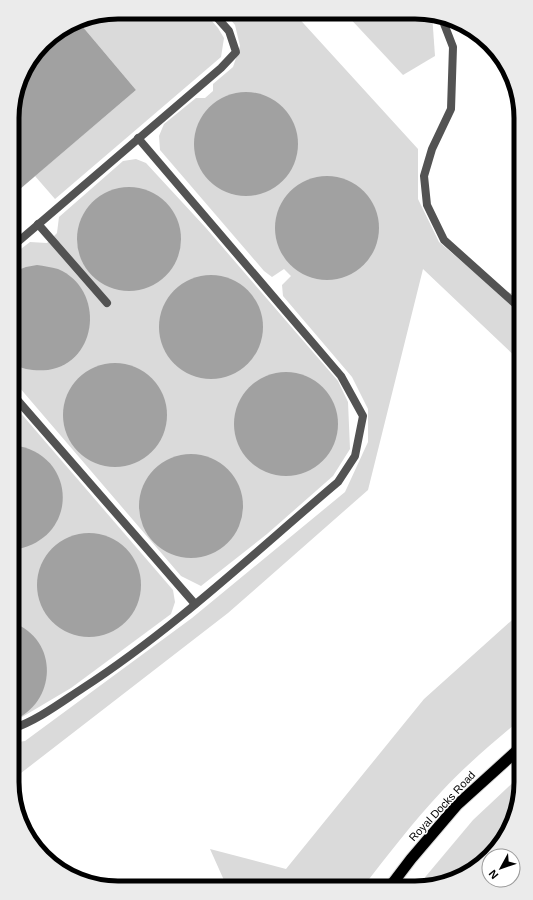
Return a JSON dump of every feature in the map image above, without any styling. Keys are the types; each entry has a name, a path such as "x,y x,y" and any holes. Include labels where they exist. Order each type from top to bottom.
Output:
{"highway":[{"name":"Royal Docks Road","path":"394,881 411,859 458,805 514,753"}],"lane":[{"path":"19,241 221,68 236,52 228,31 218,19"},
{"path":"444,23 453,47 451,109 432,149 424,176 427,205 444,240 514,303"},
{"path":"19,726 40,716 115,668 195,604 338,482 355,456 363,416 341,376 138,138"},
{"path":"38,224 107,303"},
{"path":"19,403 195,604"}],"shaded area":[{"path":"118,19 210,19 218,28 224,38 221,57 55,199 35,176 136,90 82,26 92,22"},
{"path":"230,19 299,19 418,149 418,199 439,242 493,288 514,294 514,355 423,269 368,490 228,613 19,775 19,742 25,741 192,618 345,492 368,442 368,409 352,377 283,296 282,285 291,276 284,269 272,277 264,271 160,150 159,136 164,124 196,98 205,98 213,91 213,84 233,67 240,46 235,25"},
{"path":"351,19 415,19 432,21 435,56 403,75"},
{"path":"82,26 136,90 19,190 19,118 22,92 32,68 53,44 68,32"},
{"path":"246,92 266,96 275,100 283,107 290,115 294,124 298,144 294,164 290,173 283,181 275,188 266,192 246,196 226,192 217,188 209,181 202,173 198,164 194,144 198,124 202,115 209,107 217,100 226,96"},
{"path":"136,159 146,163 206,228 338,381 348,402 350,449 333,476 267,534 201,586 181,576 19,387 19,250 30,242 47,243 57,233 59,217 123,161"},
{"path":"327,176 347,180 356,184 364,191 371,199 375,208 379,228 375,248 371,257 364,265 356,272 347,276 327,280 307,276 298,272 290,265 283,257 279,248 275,228 279,208 283,199 290,191 298,184 307,180"},
{"path":"129,187 149,191 158,195 166,202 173,210 177,219 181,239 177,259 173,268 166,276 158,283 149,287 129,291 109,287 100,283 92,276 85,268 81,259 77,239 81,219 85,210 92,202 100,195 109,191"},
{"path":"37,265 58,269 73,279 83,292 89,308 90,324 86,340 78,354 65,364 48,370 30,370 19,367 19,270"},
{"path":"211,275 231,279 240,283 248,290 255,298 259,307 263,327 259,347 255,356 248,364 240,371 231,375 211,379 191,375 182,371 174,364 167,356 163,347 159,327 163,307 167,298 174,290 182,283 191,279"},
{"path":"115,363 135,367 144,371 152,378 159,386 163,395 167,415 163,435 159,444 152,452 144,459 135,463 115,467 95,463 86,459 78,452 71,444 67,435 63,415 67,395 71,386 78,378 86,371 95,367"},
{"path":"286,372 306,376 315,380 323,387 330,395 334,404 338,424 334,444 330,453 323,461 315,468 306,472 286,476 266,472 257,468 249,461 242,453 238,444 234,424 238,404 242,395 249,387 257,380 266,376"},
{"path":"19,411 173,590 175,602 171,614 71,688 19,719"},
{"path":"19,447 34,451 50,463 59,479 63,496 60,514 51,530 35,543 19,548"},
{"path":"191,454 211,458 220,462 228,469 235,477 239,486 243,506 239,526 235,535 228,543 220,550 211,554 191,558 171,554 162,550 154,543 147,535 143,526 139,506 143,486 147,477 154,469 162,462 171,458"},
{"path":"89,533 109,537 118,541 126,548 133,556 137,565 141,585 137,605 133,614 126,622 118,629 109,633 89,637 69,633 60,629 52,622 45,614 41,605 37,585 41,565 45,556 52,548 60,541 69,537"},
{"path":"514,618 514,725 451,781 431,803 368,881 224,881 210,849 286,869 424,699"},
{"path":"19,626 28,631 39,643 45,656 47,672 44,687 38,700 27,712 19,717"},
{"path":"514,782 509,814 501,832 489,848 481,848 481,856 464,868 447,876 422,881 473,820"}]}
